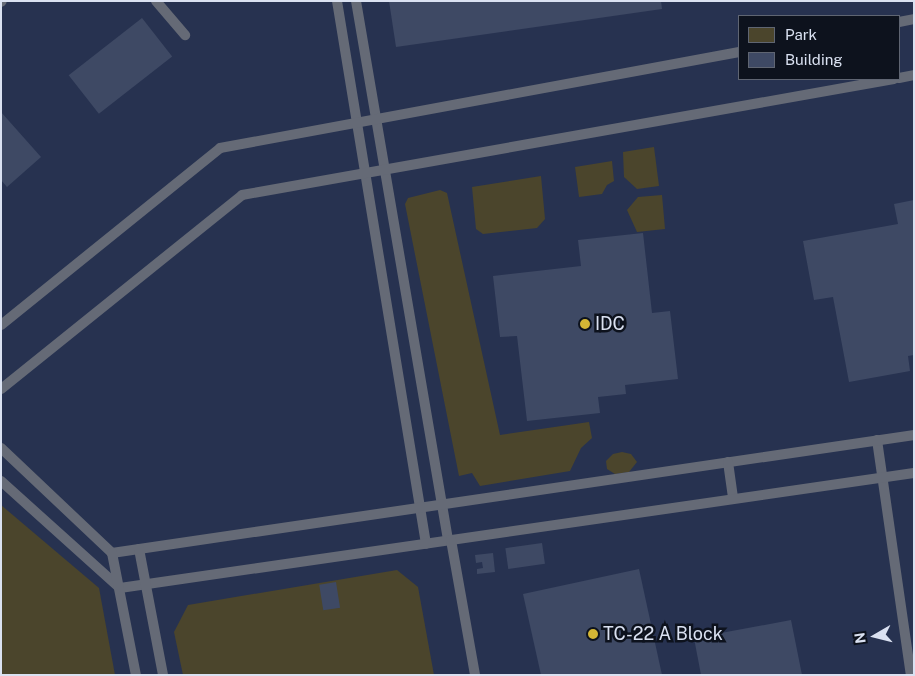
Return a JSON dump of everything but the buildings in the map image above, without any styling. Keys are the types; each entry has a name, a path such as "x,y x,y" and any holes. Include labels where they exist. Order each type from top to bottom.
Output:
{"lane":[{"path":"156,1 185,35"},
{"path":"337,1 426,544"},
{"path":"356,1 442,504 475,675"},
{"path":"900,22 914,19"},
{"path":"1,325 220,148 738,52"},
{"path":"900,78 914,75"},
{"path":"1,389 242,195 888,80"},
{"path":"112,553 914,435"},
{"path":"878,440 911,675"},
{"path":"1,448 112,553 136,675"},
{"path":"728,462 733,499"},
{"path":"120,588 914,472"},
{"path":"1,481 120,588"},
{"path":"139,549 163,675"}],"shaded area":[{"path":"1,1 914,1 914,675 1,675"}],"green space":[{"path":"654,147 659,186 637,189 624,177 623,152"},
{"path":"612,161 614,181 607,185 602,194 579,197 575,167"},
{"path":"541,176 545,219 537,228 483,234 476,229 472,187"},
{"path":"440,190 447,193 500,435 589,422 592,438 581,448 570,471 480,486 472,473 459,476 405,204 408,198"},
{"path":"662,195 665,229 637,232 627,210 638,197"},
{"path":"622,452 631,454 637,462 629,472 615,474 607,469 606,461 613,454"},
{"path":"1,505 99,588 115,675 1,675"},
{"path":"397,570 418,587 434,675 183,675 174,632 188,605"}],"place":[{"name":"IDC","path":"585,324"},
{"name":"TC-22 A Block","path":"593,634"}]}
